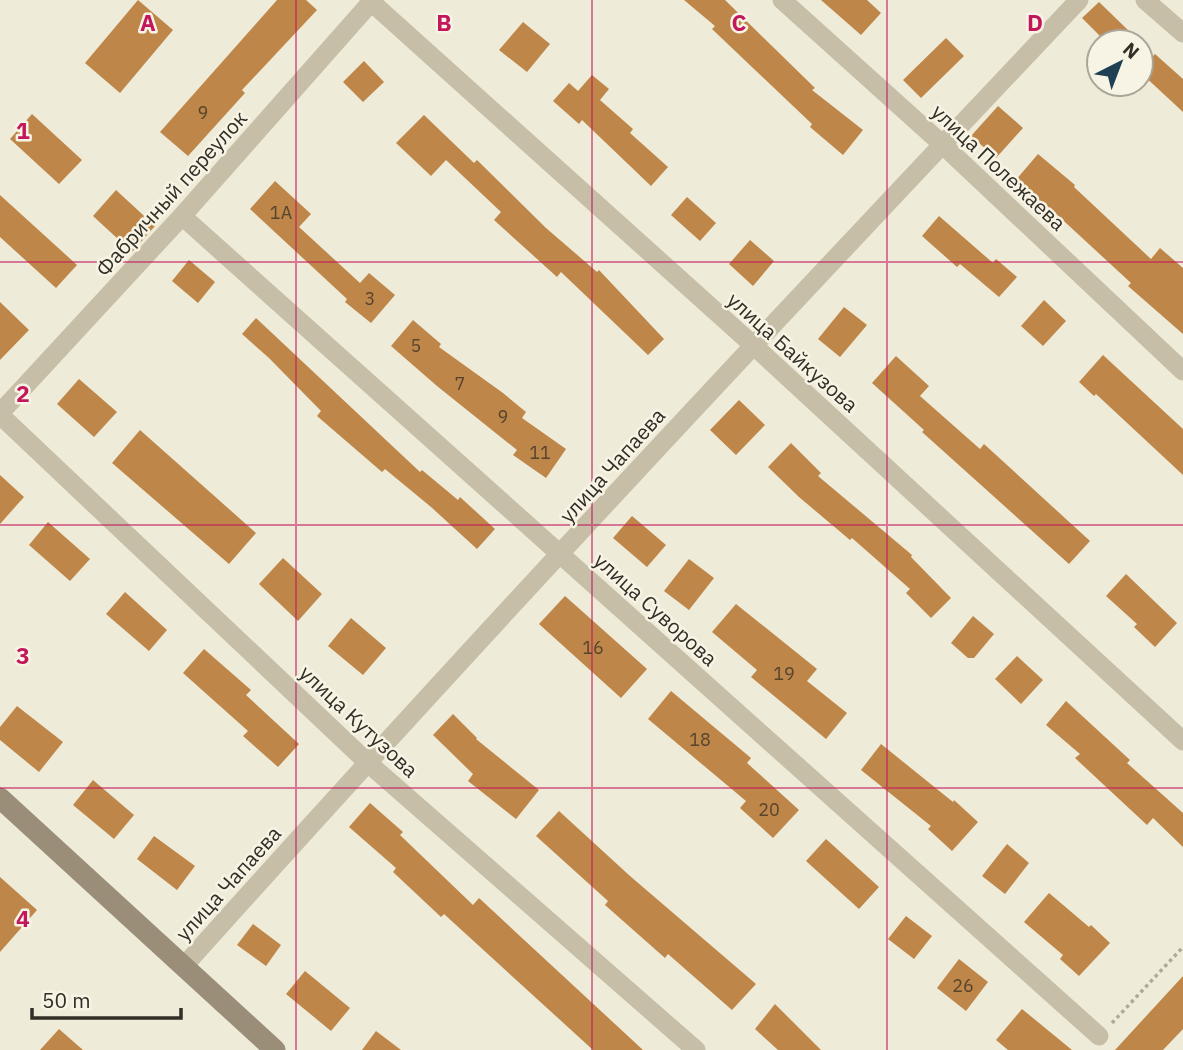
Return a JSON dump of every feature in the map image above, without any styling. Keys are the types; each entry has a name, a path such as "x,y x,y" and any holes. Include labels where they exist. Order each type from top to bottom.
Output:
{"main road":[{"path":"0,798 275,1050"}],"street":[{"name":"улица Полежаева","path":"782,0 942,145 1183,371"},
{"name":"улица Чапаева","path":"184,966 367,762 753,345 1079,0"},
{"path":"1145,0 1183,33"},
{"name":"Фабричный переулок","path":"0,414 182,216 371,1"},
{"name":"улица Байкузова","path":"371,1 753,345 1183,741"},
{"name":"улица Суворова","path":"182,216 1099,1036"},
{"name":"улица Кутузова","path":"0,414 367,762 696,1050"}],"path":[{"path":"1099,1036 1183,947"}],"building":[{"path":"138,0 173,30 120,93 85,63"},
{"path":"277,0 306,0 317,10 242,90 245,93 188,156 160,132"},
{"path":"684,0 725,0 815,88 812,90 863,130 843,155 810,127 812,124 712,29 715,26"},
{"path":"821,0 867,0 881,13 861,35"},
{"path":"1099,2 1126,28 1092,28 1082,18"},
{"path":"523,22 550,44 527,72 499,50"},
{"path":"946,38 964,56 921,98 903,80"},
{"path":"1155,54 1183,79 1183,112 1155,86"},
{"path":"364,61 384,82 363,102 343,82"},
{"path":"592,75 609,89 600,100 633,129 630,133 668,167 651,186 582,120 579,124 553,101 569,83 578,91"},
{"path":"998,106 1023,128 996,158 971,136"},
{"path":"32,114 82,160 59,184 10,139"},
{"path":"424,115 474,163 477,160 546,228 597,272 599,270 664,339 648,355 561,272 557,277 494,220 501,212 446,160 431,176 396,143"},
{"path":"1038,154 1075,185 1074,187 1151,259 1160,248 1183,268 1183,334 1128,286 1131,283 1053,211 1015,181"},
{"path":"275,181 311,214 299,227 360,283 369,273 395,295 371,323 345,302 347,299 250,209"},
{"path":"116,190 155,226 132,252 93,216"},
{"path":"0,195 77,265 56,288 0,237"},
{"path":"687,197 716,223 700,241 671,215"},
{"path":"939,216 993,263 996,259 1017,277 999,297 960,264 957,267 922,236"},
{"path":"750,240 774,261 753,286 729,264"},
{"path":"189,260 215,282 198,303 172,281"},
{"path":"1044,300 1066,321 1043,346 1021,326"},
{"path":"0,302 29,330 0,360"},
{"path":"844,307 867,325 840,357 818,339"},
{"path":"256,318 420,472 422,470 458,500 460,497 495,529 477,549 431,507 385,469 382,472 317,416 321,411 242,334"},
{"path":"413,320 441,344 439,347 526,412 522,418 566,449 546,478 513,455 517,450 391,346"},
{"path":"1103,355 1183,429 1183,475 1096,394 1094,396 1079,382"},
{"path":"896,356 929,386 920,396 980,449 984,444 1090,541 1069,564 922,432 924,430 872,383"},
{"path":"79,379 117,412 94,437 57,404"},
{"path":"739,400 765,425 736,455 710,430"},
{"path":"140,430 256,533 229,564 112,463"},
{"path":"791,443 821,473 818,476 912,555 951,598 931,618 906,593 910,589 852,538 850,540 799,497 768,467"},
{"path":"0,475 24,497 0,524"},
{"path":"632,516 666,545 647,567 613,538"},
{"path":"48,522 90,559 70,581 29,545"},
{"path":"283,558 322,594 298,621 259,584"},
{"path":"689,559 714,578 689,610 664,591"},
{"path":"1126,574 1177,623 1155,647 1134,627 1137,624 1106,596"},
{"path":"125,592 167,630 149,651 106,614"},
{"path":"565,596 647,669 621,698 539,624"},
{"path":"736,604 817,669 807,681 847,713 826,739 751,677 757,670 712,632"},
{"path":"973,616 994,634 974,658 968,658 951,643"},
{"path":"351,618 386,648 363,675 328,646"},
{"path":"204,649 251,690 246,695 299,744 278,767 243,736 248,731 183,673"},
{"path":"1017,656 1043,680 1021,704 995,679"},
{"path":"671,691 751,758 747,763 799,810 773,838 740,808 746,801 648,719"},
{"path":"1066,701 1130,760 1127,763 1183,813 1183,847 1153,818 1147,825 1075,758 1080,754 1046,725"},
{"path":"17,706 63,742 39,772 0,740 0,727"},
{"path":"453,714 476,739 539,790 516,819 468,781 473,774 433,735"},
{"path":"881,744 953,802 954,800 978,822 952,851 928,829 931,826 861,770"},
{"path":"93,780 134,815 114,839 73,805"},
{"path":"370,803 403,832 400,835 473,905 479,898 643,1050 593,1050 444,914 441,917 393,872 396,868 349,827"},
{"path":"559,811 756,984 732,1010 668,954 665,958 605,905 608,901 536,836"},
{"path":"154,836 195,866 177,890 137,859"},
{"path":"826,839 879,887 859,909 806,861"},
{"path":"1007,844 1029,863 1005,894 982,876"},
{"path":"0,877 37,910 0,952"},
{"path":"1049,893 1110,943 1079,976 1060,959 1063,955 1024,922"},
{"path":"906,916 932,936 914,959 888,939"},
{"path":"253,924 281,945 266,966 237,945"},
{"path":"959,959 988,982 966,1011 937,988"},
{"path":"305,971 350,1008 331,1031 286,994"},
{"path":"1183,976 1183,1029 1163,1050 1115,1050"},
{"path":"775,1004 821,1050 778,1050 755,1029"},
{"path":"1022,1009 1072,1050 1008,1050 996,1040"},
{"path":"59,1029 83,1050 40,1050"},
{"path":"376,1031 401,1050 362,1050"}]}
